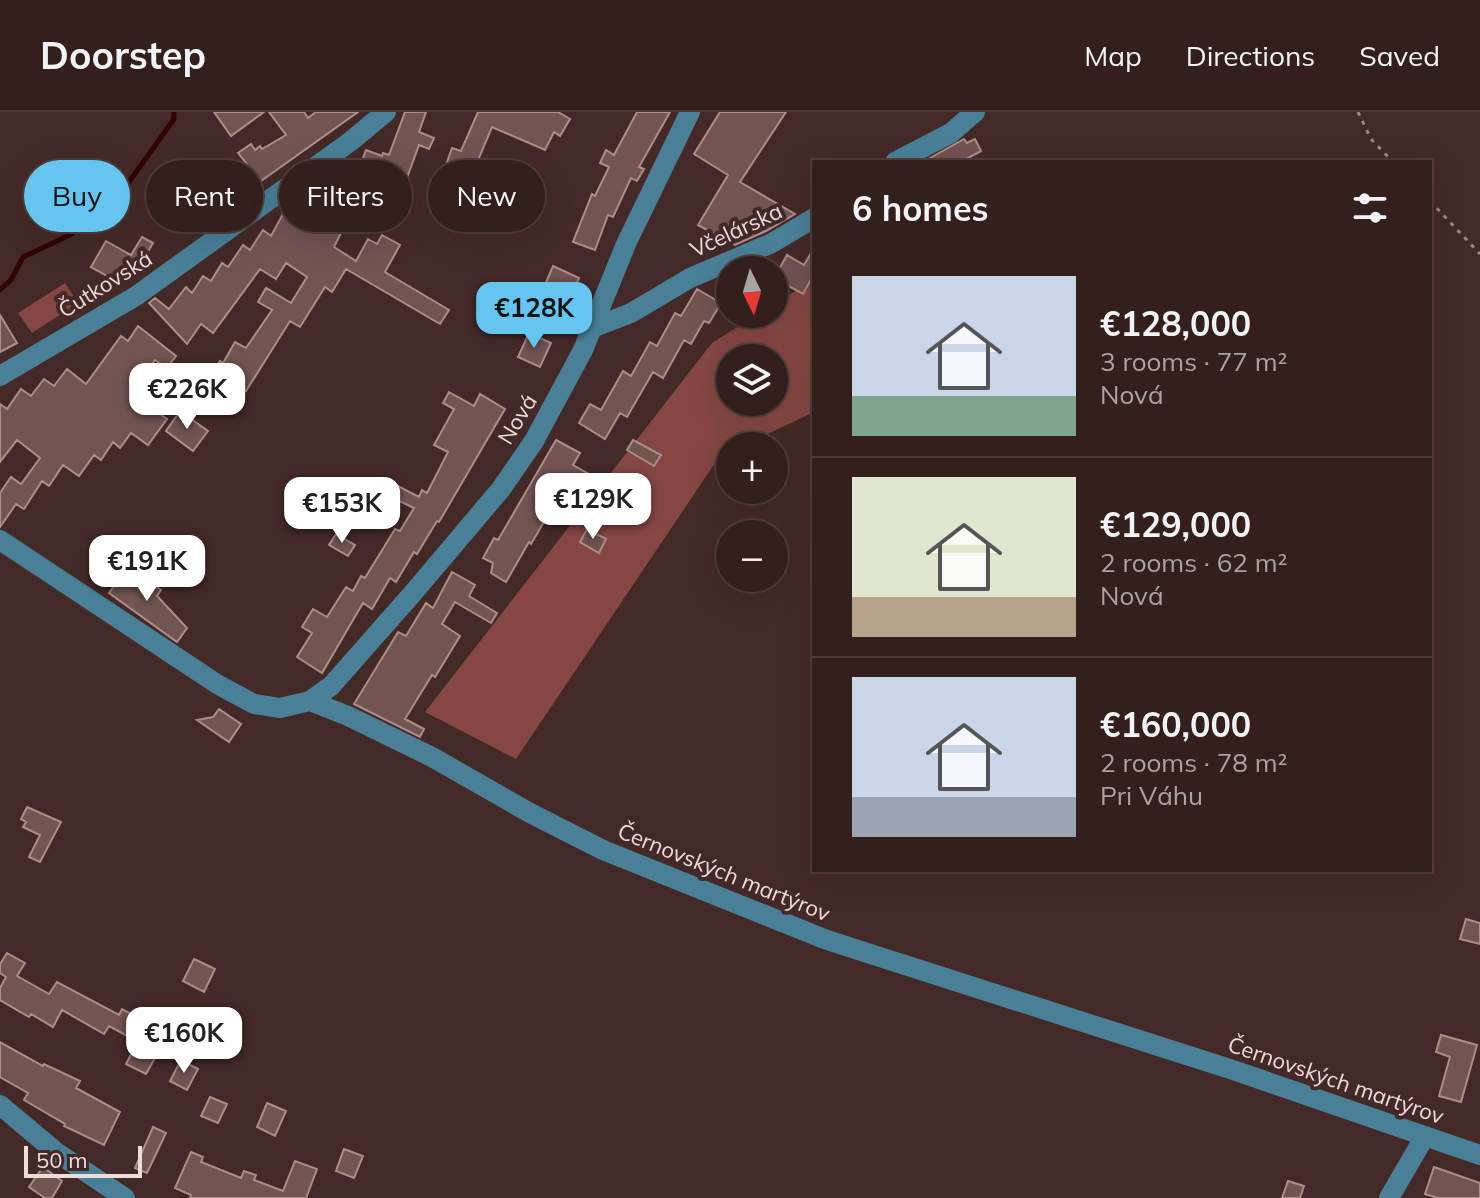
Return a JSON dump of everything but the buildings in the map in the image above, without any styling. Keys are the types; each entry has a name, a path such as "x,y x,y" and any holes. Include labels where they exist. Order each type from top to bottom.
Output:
{"street":[{"name":"Čutkovská","path":"0,376 136,296 339,150 386,112"},
{"name":"Nová","path":"310,701 331,686 501,489 534,441 583,350 626,244 690,112"},
{"path":"899,160 951,133 975,112"},
{"name":"Včelárska","path":"592,328 631,313 690,278 772,243 812,219"},
{"name":"Černovských martýrov","path":"0,540 217,684 254,704 280,708 310,701 348,716 432,757 603,850 827,940 1230,1069 1425,1136 1479,1150"},
{"path":"0,1105 56,1152 125,1198"},
{"path":"1389,1198 1425,1136"}],"path":[{"path":"1358,112 1371,139 1391,160"},
{"path":"1432,203 1480,254"}],"shaded area":[{"path":"812,281 812,413 772,432 716,432 716,461 516,759 425,712 712,343 736,328 788,328 788,296"},
{"path":"65,283 78,303 32,333 18,313"}],"waterway":[{"path":"0,290 11,280 23,257 70,235 109,210 174,119 174,112"}]}
